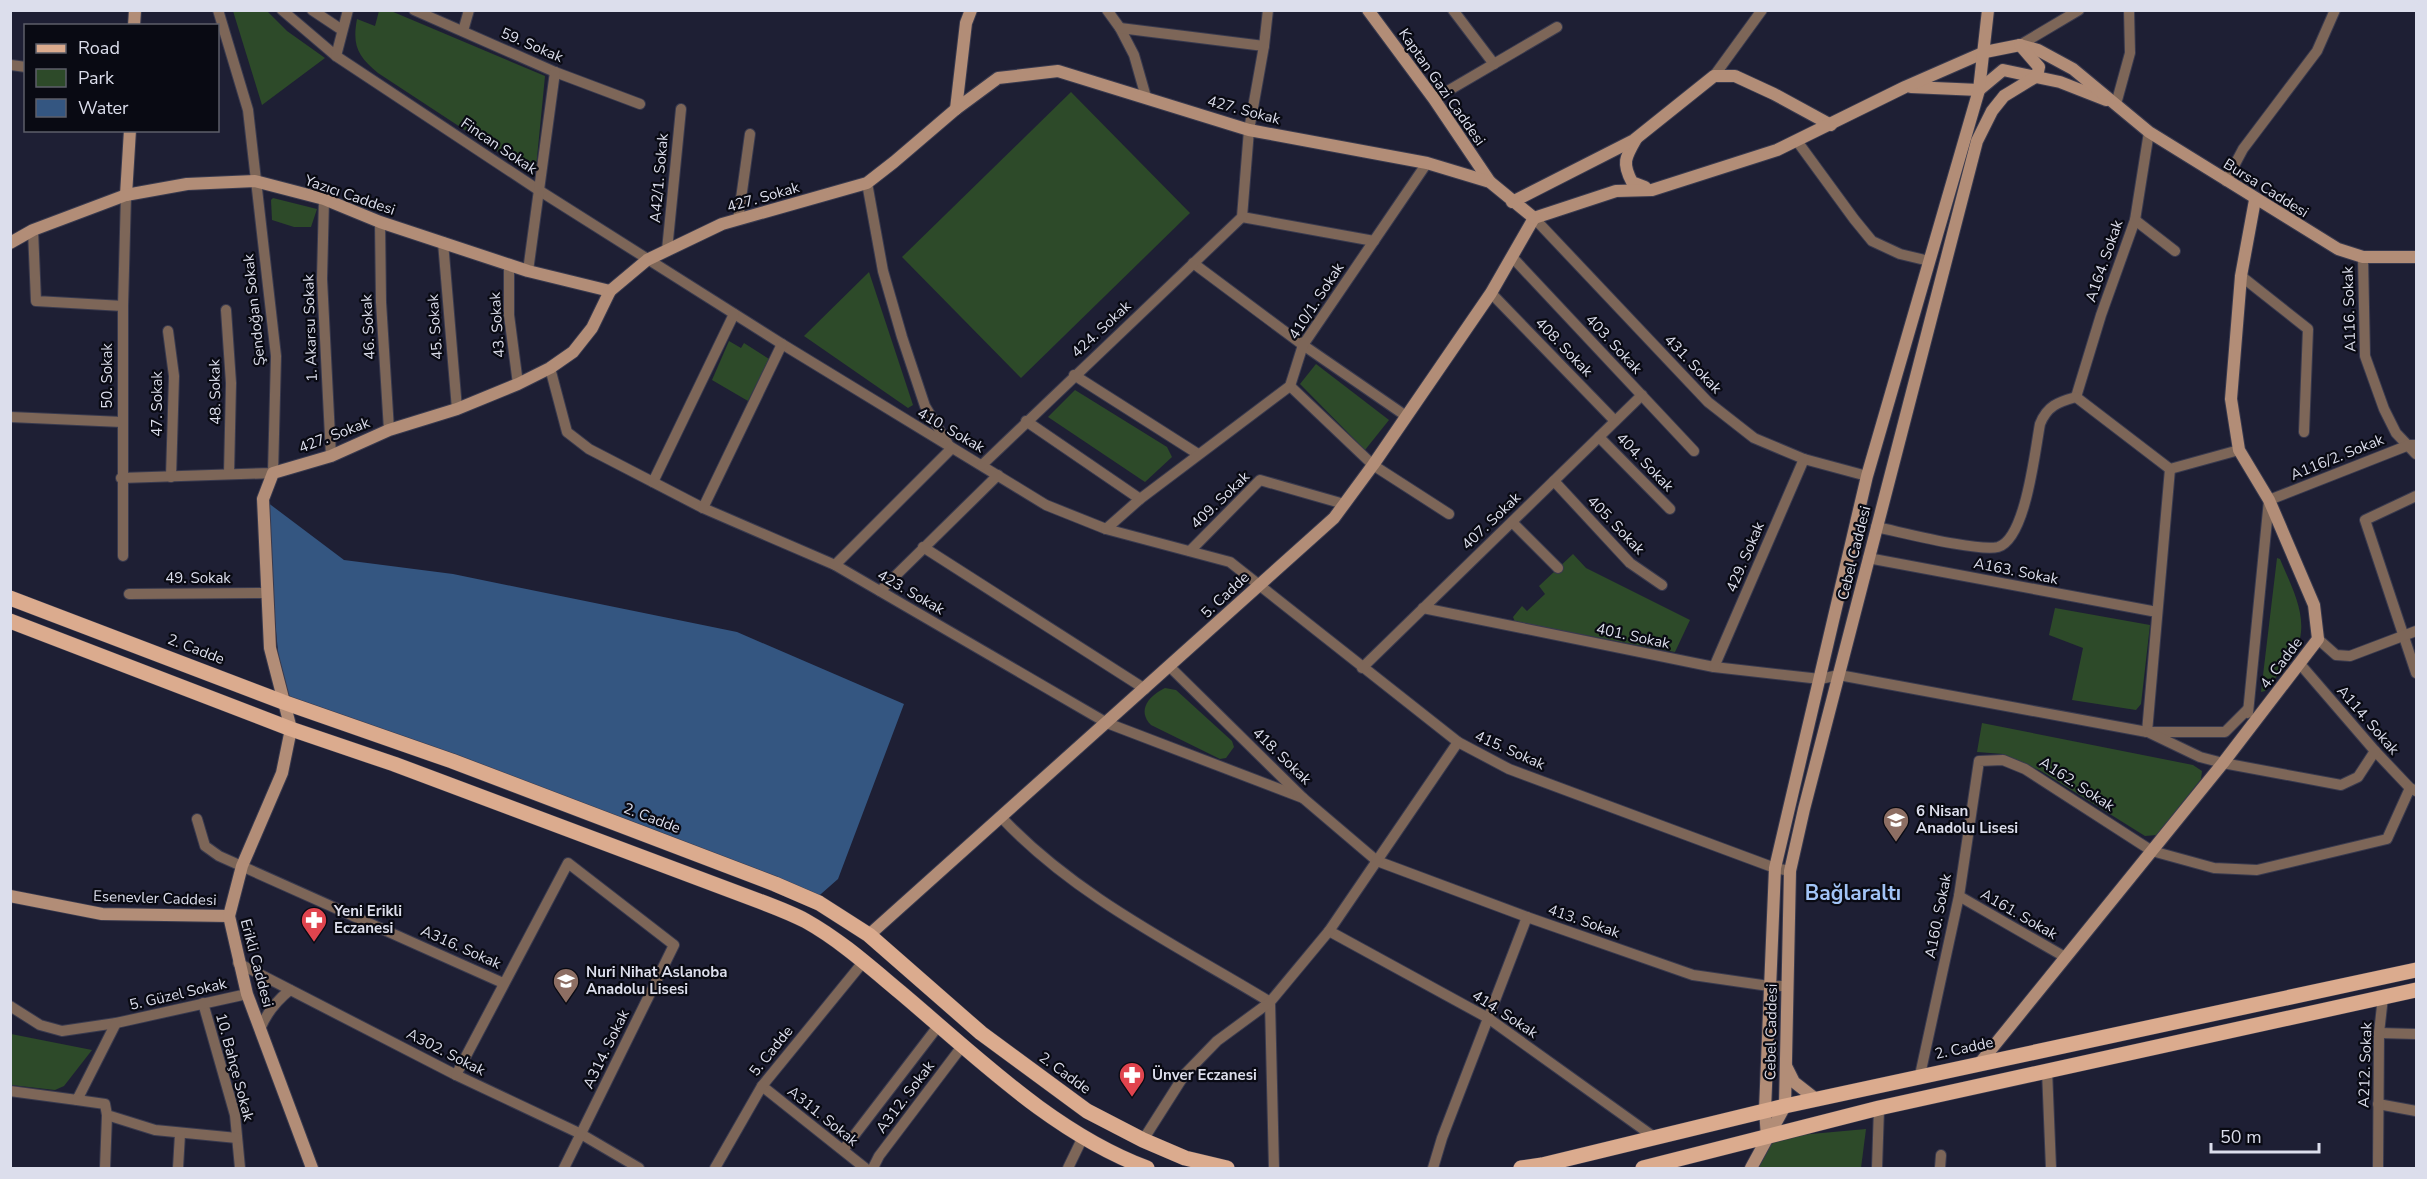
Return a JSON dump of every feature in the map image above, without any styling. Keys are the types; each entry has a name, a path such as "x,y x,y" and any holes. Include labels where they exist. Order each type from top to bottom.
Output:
{"main road":[{"path":"956,109 966,22 971,10"},
{"name":"Kaptan Gazi Caddesi","path":"1368,10 1434,99 1490,182"},
{"name":"Cebel Caddesi","path":"1767,1138 1769,986 1775,868 1867,476 1979,90 1988,10"},
{"path":"1534,219 1616,191 1652,190 1777,150 1905,87 1985,52 2020,45 2039,67 2037,76"},
{"name":"Bursa Caddesi","path":"2020,45 2038,50 2073,69 2149,132 2255,200 2338,249 2363,257 2416,257"},
{"path":"1905,87 1979,90 2003,70 2060,82 2116,104"},
{"name":"427. Sokak","path":"273,473 331,456 389,430 456,409 518,384 550,368 573,352 592,328 610,291 647,260 722,224 867,183 956,109 998,78 1058,71 1249,130 1427,163 1490,182 1534,219"},
{"path":"1512,202 1636,138 1714,76 1735,76 1831,125"},
{"name":"Cebel Caddesi","path":"1785,1106 1790,871 1874,533 1977,141 1992,111 2004,96 2037,76"},
{"path":"126,195 130,132"},
{"path":"1636,138 1627,155 1625,168 1632,182 1652,190"},
{"name":"Yazıcı Caddesi","path":"10,243 33,230 126,195 188,184 255,181 324,199 380,222 528,271 610,291"},
{"name":"4. Cadde","path":"1980,1063 2223,763 2318,639 2314,605 2269,500 2239,450 2231,399 2241,276 2255,200"},
{"name":"5. Cadde","path":"869,935 1334,518 1491,293 1534,219"},
{"path":"273,473 263,499 270,648 291,729"},
{"path":"1853,536 1874,533"},
{"name":"2. Cadde","path":"10,598 283,702 452,761 775,884 819,903 869,935 981,1033 1086,1111 1185,1158 1227,1168"},
{"path":"10,621 291,729 394,764 804,920 834,938 1024,1096 1083,1137 1147,1168"},
{"name":"Erikli Caddesi","path":"291,729 282,773 243,866 228,916 247,994 312,1168"},
{"name":"Esenevler Caddesi","path":"10,896 102,914 228,916"},
{"name":"2. Cadde","path":"1521,1168 1542,1165 1920,1075 2416,970"},
{"path":"1644,1168 1879,1108 2416,990"},
{"path":"1785,1065 1794,1082 1817,1100"},
{"path":"1751,1168 1785,1106"},
{"path":"1644,1168 1661,1168"}],"street":[{"name":"Şendoğan Sokak","path":"218,10 248,110 276,356 273,473"},
{"name":"Fincan Sokak","path":"282,10 336,56 647,260"},
{"path":"312,10 342,30"},
{"path":"336,56 348,10"},
{"name":"59. Sokak","path":"414,10 555,72 640,104"},
{"path":"463,31 470,10"},
{"path":"1107,10 1120,28 1134,55 1146,97"},
{"path":"1268,10 1249,130 1242,217 1374,241"},
{"path":"1714,76 1762,10"},
{"path":"2020,45 2079,10"},
{"path":"2116,104 2130,53 2129,10"},
{"path":"2226,181 2243,149 2317,51 2335,10"},
{"path":"1457,12 1494,64"},
{"path":"1434,99 1557,27"},
{"path":"1120,28 1264,46"},
{"path":"528,271 555,72"},
{"name":"A42/1. Sokak","path":"667,250 681,109"},
{"name":"A164. Sokak","path":"2076,397 2101,315 2135,220 2149,132"},
{"path":"738,220 750,134"},
{"path":"1797,141 1872,241 1900,254 1929,261"},
{"name":"410/1. Sokak","path":"1290,386 1303,345 1427,163"},
{"path":"835,566 951,449 925,406 902,337 883,271 867,183"},
{"name":"50. Sokak","path":"123,556 122,422 126,195"},
{"name":"1. Akarsu Sokak","path":"324,199 322,279 331,456"},
{"name":"424. Sokak","path":"982,465 1242,217"},
{"name":"431. Sokak","path":"1534,219 1708,402 1754,438 1804,459 1867,476"},
{"path":"2135,220 2175,252"},
{"name":"46. Sokak","path":"380,222 381,302 389,430"},
{"path":"33,230 36,301 123,306"},
{"name":"45. Sokak","path":"443,242 456,409"},
{"name":"A116. Sokak","path":"2363,257 2365,356 2384,409 2396,433 2413,445 2416,454"},
{"name":"403. Sokak","path":"1513,258 1694,451"},
{"name":"410. Sokak","path":"647,260 951,449 982,465 1046,505 1106,529 1230,561 1257,585"},
{"name":"43. Sokak","path":"509,264 509,315 518,384"},
{"path":"1193,264 1303,345 1406,416"},
{"path":"2241,276 2308,329 2304,432"},
{"name":"408. Sokak","path":"1491,293 1616,421"},
{"name":"48. Sokak","path":"226,310 231,383 229,474"},
{"path":"653,482 734,314"},
{"name":"47. Sokak","path":"168,331 174,376 171,477"},
{"path":"703,508 782,344"},
{"name":"423. Sokak","path":"550,368 567,432 588,449 703,508 835,566 1107,723 1303,798"},
{"path":"1074,375 1198,454"},
{"path":"1106,529 1140,499 1290,386 1373,465 1449,514"},
{"name":"407. Sokak","path":"1362,668 1642,395"},
{"path":"1874,533 1982,548 2000,547 2012,536 2020,520 2044,413 2054,404 2076,397 2170,469"},
{"path":"10,417 122,422"},
{"path":"1026,421 1140,499"},
{"name":"404. Sokak","path":"1599,437 1670,509"},
{"name":"A116/2. Sokak","path":"2269,500 2413,445"},
{"path":"2170,469 2239,450"},
{"name":"429. Sokak","path":"1714,667 1804,459"},
{"path":"2147,732 2170,469"},
{"path":"122,478 273,473"},
{"path":"880,591 998,475"},
{"name":"409. Sokak","path":"1190,551 1260,480 1344,504"},
{"name":"405. Sokak","path":"1554,481 1630,563 1662,585"},
{"path":"2416,496 2365,520 2416,673"},
{"path":"1839,675 2147,732 2247,732 2269,500"},
{"path":"1512,522 1558,568"},
{"path":"923,547 1145,689"},
{"name":"A163. Sokak","path":"1868,558 2157,612"},
{"name":"415. Sokak","path":"1257,585 1458,742 1509,769 1775,868 1790,871"},
{"name":"49. Sokak","path":"129,594 267,593"},
{"name":"401. Sokak","path":"1423,608 1714,667 1820,679 1839,675"},
{"path":"2318,639 2336,655 2350,656 2416,632"},
{"name":"A114. Sokak","path":"2300,664 2375,751 2413,789"},
{"name":"418. Sokak","path":"1170,667 1303,798 1377,861"},
{"path":"2225,732 2248,709"},
{"path":"2147,732 2200,756 2223,763 2341,785 2358,777 2375,751"},
{"path":"1143,1140 1185,1074 1217,1041 1270,1002 1329,931 1458,742"},
{"name":"A162. Sokak","path":"1979,761 2003,760 2025,769 2152,851 2214,868 2257,870 2387,839 2413,789"},
{"name":"A160. Sokak","path":"1920,1075 1959,896 1979,761"},
{"path":"1001,818 1021,838 1088,892 1270,1002"},
{"name":"A316. Sokak","path":"196,819 205,846 219,856 503,983"},
{"name":"413. Sokak","path":"1377,861 1693,975 1769,986 1787,986"},
{"name":"A314. Sokak","path":"503,983 568,863 674,945 564,1168"},
{"name":"A161. Sokak","path":"1959,896 2065,957"},
{"path":"1434,1168 1442,1138 1527,917"},
{"name":"414. Sokak","path":"1329,931 1488,1018 1654,1137"},
{"name":"5. Cadde","path":"715,1168 762,1086 864,962"},
{"name":"A302. Sokak","path":"238,963 456,1075 580,1134 633,1167"},
{"path":"456,1075 503,983"},
{"path":"260,1029 276,1000 291,990"},
{"name":"5. Güzel Sokak","path":"10,1006 40,1025 62,1031 116,1023 247,994"},
{"name":"A212. Sokak","path":"2378,1168 2379,1034 2383,998"},
{"path":"1270,1002 1274,1168"},
{"name":"10. Bahçe Sokak","path":"203,1004 235,1115 240,1168"},
{"path":"10,1091 77,1100 116,1023"},
{"path":"843,1150 939,1025"},
{"path":"2379,1034 2416,1034"},
{"name":"A312. Sokak","path":"873,1168 879,1156 963,1045"},
{"path":"2048,1070 2050,1168"},
{"name":"A311. Sokak","path":"762,1086 865,1168"},
{"name":"10. Bahçe Sokak","path":"77,1100 105,1104 107,1114 131,1124 180,1134 237,1138"},
{"path":"2378,1104 2416,1111"},
{"path":"1877,1168 1879,1108"},
{"path":"105,1168 107,1114"},
{"path":"178,1168 180,1134"},
{"path":"1068,1168 1083,1137"},
{"path":"1940,1168 1941,1155"}],"green space":[{"path":"233,11 267,11 287,31 325,58 262,105"},
{"path":"379,11 391,11 545,76 536,168 530,173 371,67 358,50 355,36 357,19 375,26"},
{"path":"1071,92 1190,213 1021,378 902,257"},
{"path":"273,198 317,209 311,227 294,227 272,220 271,200"},
{"path":"869,272 913,405 908,408 804,336"},
{"path":"729,341 741,348 744,343 769,359 748,401 712,380"},
{"path":"1316,364 1389,420 1365,450 1300,384"},
{"path":"1075,390 1167,447 1172,457 1145,482 1048,417"},
{"path":"1573,554 1586,568 1690,620 1675,652 1515,622 1513,617 1522,606 1527,611 1545,594 1539,586"},
{"path":"2277,558 2280,559 2297,600 2301,634 2292,656 2265,691 2261,692"},
{"path":"2055,608 2150,625 2141,704 2136,710 2072,700 2083,648 2049,635"},
{"path":"1165,688 1176,690 1232,741 1234,747 1226,758 1220,759 1151,725 1145,714 1147,703"},
{"path":"1982,723 2193,765 2202,771 2201,779 2157,835 2145,836 2041,771 2003,754 1977,752"},
{"path":"11,1034 92,1050 64,1086 55,1090 11,1085"},
{"path":"1866,1129 1861,1168 1752,1168 1767,1138"}],"water":[{"path":"263,499 344,560 453,574 737,632 904,704 838,879 813,901 283,702"}],"place":[{"name":"6 Nisan Anadolu Lisesi","path":"1896,843"},
{"name":"Yeni Erikli Eczanesi","path":"314,943"},
{"name":"Nuri Nihat Aslanoba Anadolu Lisesi","path":"566,1004"},
{"name":"Ünver Eczanesi","path":"1132,1098"}],"district":[{"name":"Bağlaraltı","path":"1853,893"}]}
